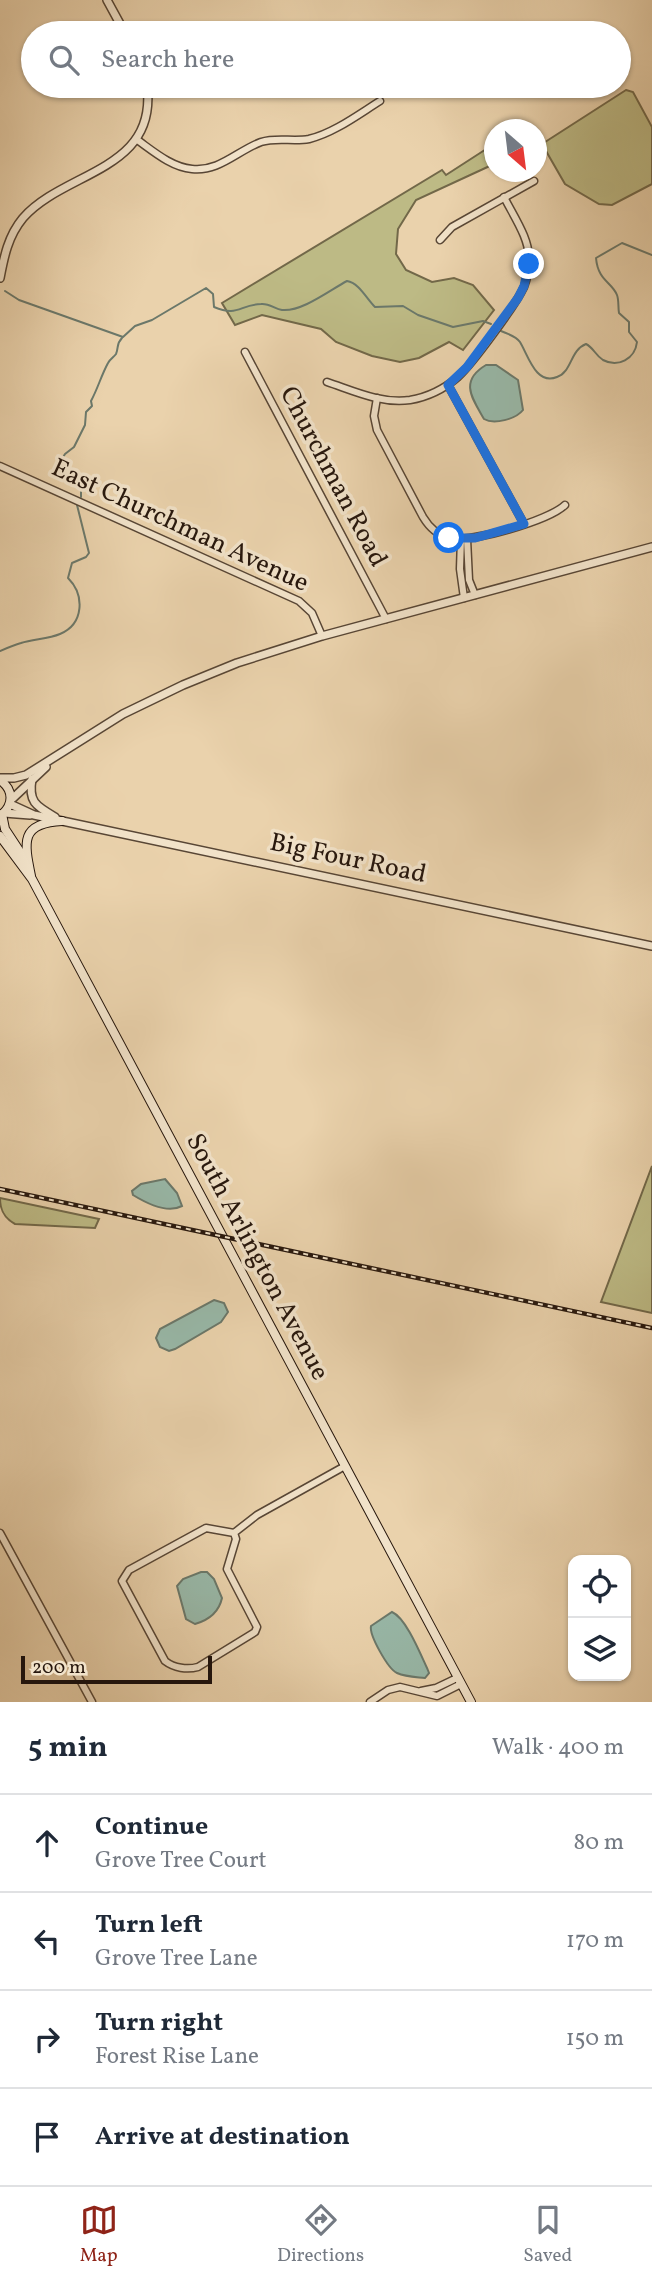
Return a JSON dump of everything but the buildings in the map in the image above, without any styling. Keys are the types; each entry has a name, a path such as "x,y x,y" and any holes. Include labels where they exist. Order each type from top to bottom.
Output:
{"main road":[{"path":"0,779 9,789 11,802 2,815 5,829 29,866"},
{"path":"32,879 26,848 31,831 41,823 62,821"},
{"name":"South Arlington Avenue","path":"0,836 32,879 471,1702"}],"street":[{"path":"107,0 118,21"},
{"path":"0,278 6,249 13,233 28,213 43,201 111,164 122,155 136,139 147,109 147,98"},
{"path":"136,139 176,165 194,170 205,169 219,165 264,142 316,136 380,101"},
{"path":"440,240 452,227 532,182"},
{"path":"327,382 377,398 419,398 448,385 467,367 518,298 528,274 527,244 504,197"},
{"name":"Churchman Road","path":"245,352 386,620"},
{"path":"448,385 524,524"},
{"path":"377,398 374,412 376,426 431,528 447,537 464,539 547,518 565,505"},
{"name":"East Churchman Avenue","path":"0,466 299,601 312,613 322,636"},
{"path":"464,539 460,569 464,598"},
{"path":"464,539 469,580 475,596"},
{"path":"0,779 26,775 137,706 235,663 322,636 652,547"},
{"path":"11,802 33,779 85,736"},
{"path":"33,779 30,791 33,800 62,821"},
{"name":"Big Four Road","path":"11,802 34,815"},
{"name":"Big Four Road","path":"2,815 34,815 652,946"},
{"path":"234,1534 257,1515 345,1466"},
{"path":"205,1528 234,1534 236,1539 227,1569 257,1627 250,1637 190,1669 170,1664 165,1661 122,1581 129,1570 199,1530 205,1528"},
{"path":"0,1533 92,1702"},
{"path":"370,1702 392,1688 405,1687 426,1691 459,1681"}],"shaded area":[{"path":"633,92 652,127 652,184 612,205 599,204 565,184 547,153 547,141 614,98 631,98"},
{"path":"484,150 484,169 416,200 398,229 396,254 406,270 432,282 454,278 473,285 494,310 463,350 449,342 419,358 400,362 372,356 336,342 321,329 262,315 235,325 222,303 442,170 446,175"},
{"path":"486,365 496,365 518,380 523,410 515,416 505,420 484,419 472,397 470,384 478,371"},
{"path":"652,1166 652,1313 601,1302"},
{"path":"165,1179 177,1193 182,1206 163,1208 133,1195 132,1191 141,1184"},
{"path":"0,1198 99,1219 95,1228 15,1224 3,1213"},
{"path":"214,1300 224,1303 228,1312 221,1322 175,1349 169,1351 160,1347 156,1338 160,1329"},
{"path":"207,1572 214,1579 222,1598 213,1615 195,1624 186,1619 177,1586 183,1579"},
{"path":"392,1612 402,1621 417,1645 429,1673 425,1678 397,1673 384,1659 376,1644 371,1626"}],"waterway":[{"path":"501,331 518,340 538,373 550,379 566,371 577,351 586,344 603,360 614,363 625,360 633,353 637,342 629,332 629,322 619,313 617,295 599,272 596,258 622,243 652,255"},
{"path":"5,291 19,300 123,337 135,326 152,320 206,288 213,294 214,307 222,310 234,311 264,304 290,310 307,304 347,281 359,288 375,307 403,306 418,315 453,327 483,321 491,324"},
{"path":"81,497 81,489 66,479 59,464 65,454 74,447 85,425 86,412 92,406 91,401 103,373 116,354 122,338"},
{"path":"0,651 60,634 68,629 78,616 77,593 68,578 72,563 89,553 77,505"}],"railway":[{"path":"0,1189 652,1328"}],"route":[{"path":"449,538 475,538 524,524 448,385 467,367 518,298 528,274 529,264"}]}
